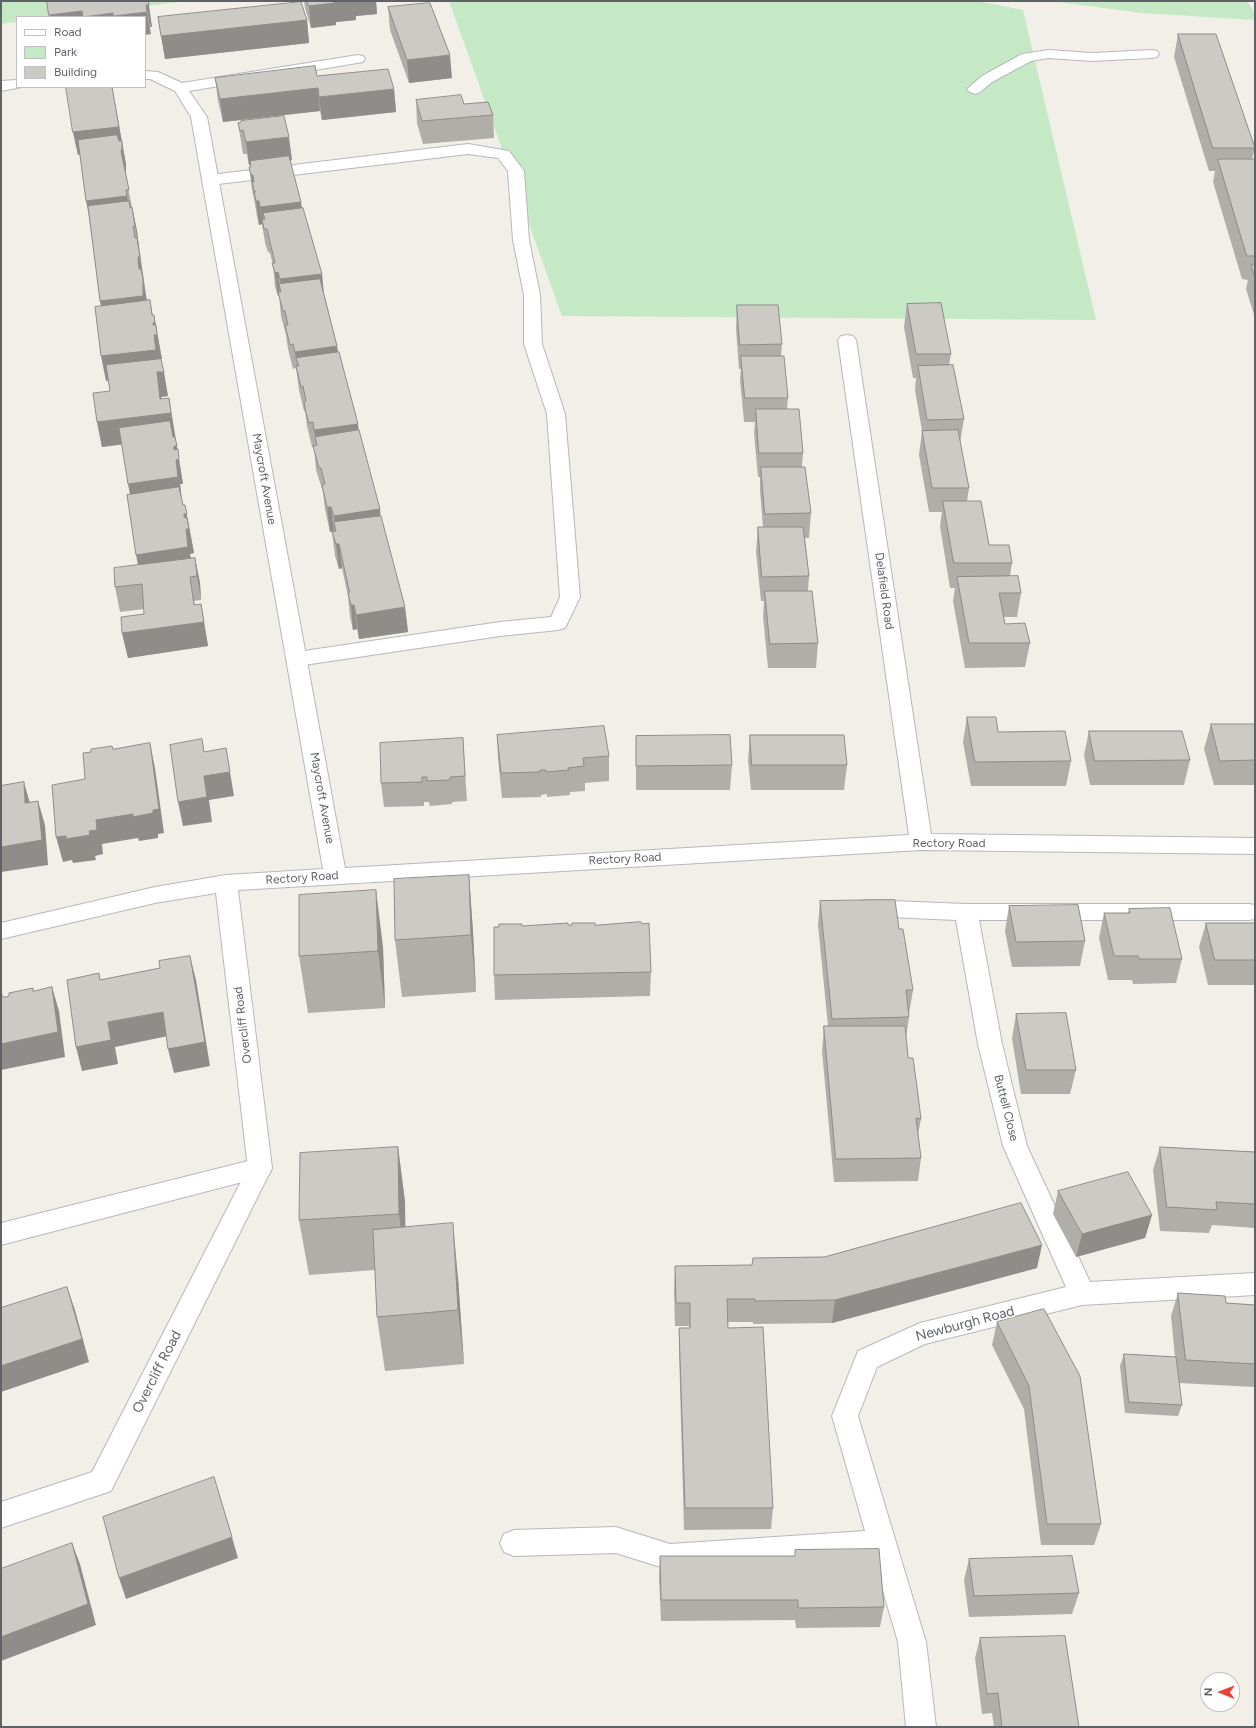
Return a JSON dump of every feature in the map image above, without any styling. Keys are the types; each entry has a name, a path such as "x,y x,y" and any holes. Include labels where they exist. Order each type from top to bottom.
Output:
{"street":[{"path":"975,89 987,79 1027,57 1049,54 1092,57 1152,54"},
{"path":"146,75 153,75 180,88 358,59"},
{"path":"1,86 16,84"},
{"name":"Maycroft Avenue","path":"180,88 199,117 335,875"},
{"path":"210,180 468,149 503,154 516,171 522,240 532,295 533,344 556,414 568,558 570,597 567,604 558,623 500,629 297,659"},
{"name":"Delafield Road","path":"847,340 921,842"},
{"name":"Rectory Road","path":"1,931 155,895 226,882 921,842 1255,846"},
{"name":"Overcliff Road","path":"1,1515 101,1482 260,1168 226,882"},
{"path":"848,907 966,912 1249,912"},
{"name":"Buttell Close","path":"966,912 990,1044 1016,1146 1082,1294"},
{"path":"1,1234 260,1168"},
{"name":"Newburgh Road","path":"921,1727 912,1642 845,1416 867,1359 920,1334 1082,1294 1255,1284"},
{"path":"514,1543 616,1540 670,1557 883,1543"}],"green space":[{"path":"1,1 187,1 64,16 16,16 16,22 1,24"},
{"path":"449,1 977,1 1023,10 1096,320 562,316"},
{"path":"1050,1 1247,1 1255,13 1255,20 1142,13"}],"building":[{"path":"47,1 148,1 149,5 146,5 147,12 113,16 113,13 83,16 82,11 49,15"},
{"path":"307,1 333,1 334,3 309,6"},
{"path":"301,2 307,20 161,36 158,17"},
{"path":"430,3 450,55 407,60 388,7"},
{"path":"1178,34 1216,34 1255,148 1213,148"},
{"path":"315,66 317,76 388,69 394,89 319,97 318,88 220,99 215,78"},
{"path":"66,88 112,88 119,127 73,132"},
{"path":"461,95 464,104 488,102 493,115 422,121 416,100"},
{"path":"284,116 289,137 246,142 243,130 240,131 238,123 241,121"},
{"path":"117,135 119,141 122,141 121,151 129,190 126,190 127,196 86,201 78,140"},
{"path":"289,156 301,202 260,207 259,201 256,201 254,192 256,192 252,182 254,182 253,175 251,175 249,167 251,167 250,161"},
{"path":"1218,159 1255,159 1255,256 1247,256"},
{"path":"129,201 130,208 132,207 135,226 133,226 135,238 137,238 140,257 138,257 139,269 141,269 143,279 143,296 100,301 88,206"},
{"path":"303,208 322,274 280,279 278,272 275,273 272,263 275,263 267,229 264,229 262,219 265,219 263,213"},
{"path":"1251,265 1255,265 1255,276"},
{"path":"320,279 337,346 295,352 293,344 290,345 285,325 288,325 278,292 281,292 279,284"},
{"path":"150,300 152,315 154,315 155,322 153,325 156,325 157,335 154,335 156,350 101,356 95,307"},
{"path":"941,303 951,354 916,354 907,304"},
{"path":"737,305 778,305 782,344 740,345"},
{"path":"339,352 358,424 314,430 313,422 309,423 306,413 304,402 306,401 303,386 301,387 296,366 299,366 296,358"},
{"path":"741,356 784,356 788,398 745,398"},
{"path":"161,359 164,372 157,372 160,399 169,398 171,413 97,422 93,393 110,391 106,365"},
{"path":"953,365 964,419 927,420 918,366"},
{"path":"756,409 799,409 803,453 759,453"},
{"path":"170,421 173,437 175,437 177,446 174,446 174,450 178,449 179,459 176,460 178,477 128,484 119,428"},
{"path":"359,430 380,509 334,516 331,507 327,507 322,485 325,484 313,446 317,445 315,437"},
{"path":"958,430 969,488 932,488 922,431"},
{"path":"761,467 805,467 811,513 765,514"},
{"path":"179,487 183,505 185,505 187,514 184,514 184,517 187,518 189,529 186,529 188,547 136,555 127,495"},
{"path":"943,501 981,501 989,545 1009,545 1012,563 954,563"},
{"path":"381,516 405,607 356,615 354,605 351,605 348,593 350,592 339,544 336,544 332,532 336,531 334,522"},
{"path":"758,527 803,527 809,576 762,577"},
{"path":"195,558 197,576 190,577 194,605 201,604 204,622 122,633 121,617 144,614 142,584 115,587 114,568"},
{"path":"1018,576 1021,593 999,593 1005,624 1025,623 1030,643 969,643 957,577"},
{"path":"765,591 812,591 818,643 770,644"},
{"path":"967,717 996,717 998,732 1065,731 1071,761 975,762"},
{"path":"1211,724 1255,724 1255,760 1220,761"},
{"path":"604,726 609,756 583,758 584,766 568,768 569,770 546,772 546,770 540,770 540,772 501,773 497,735"},
{"path":"1089,731 1182,731 1190,760 1095,761"},
{"path":"730,735 732,765 636,766 636,736"},
{"path":"750,735 844,735 847,765 752,765"},
{"path":"463,738 465,776 450,777 450,780 427,781 427,777 422,777 422,782 381,783 380,743"},
{"path":"202,739 204,752 226,748 230,772 204,776 207,797 178,802 170,745"},
{"path":"150,743 159,809 153,810 153,813 133,817 133,814 96,820 97,830 89,831 90,835 66,839 66,836 56,837 52,785 85,779 83,753 91,752 91,749 112,746 113,749"},
{"path":"24,782 25,803 38,801 42,840 1,847 1,786"},
{"path":"469,875 471,935 395,940 394,879"},
{"path":"376,890 378,951 299,956 299,895"},
{"path":"895,900 899,929 903,929 913,990 906,990 909,1017 832,1019 820,901"},
{"path":"1078,905 1085,941 1016,942 1009,906"},
{"path":"1170,908 1182,959 1139,959 1138,956 1114,956 1104,913 1130,913 1129,909"},
{"path":"641,922 642,924 649,923 651,972 494,975 494,927 499,927 499,924 522,924 522,926 595,923 595,925"},
{"path":"1206,923 1255,923 1255,960 1215,960"},
{"path":"190,956 205,1042 168,1049 163,1012 108,1022 111,1040 76,1047 67,980 99,973 100,980 160,968 159,961"},
{"path":"52,987 58,1032 1,1044 1,994 2,997 6,997 9,996 9,993 33,988 33,991"},
{"path":"1066,1013 1076,1070 1026,1070 1016,1014"},
{"path":"824,1026 905,1026 908,1056 909,1058 913,1058 921,1119 916,1118 921,1158 836,1159"},
{"path":"398,1147 399,1214 299,1220 300,1153"},
{"path":"1160,1147 1255,1152 1255,1204 1216,1202 1217,1210 1167,1207"},
{"path":"1128,1172 1152,1215 1082,1234 1058,1191"},
{"path":"1021,1203 1042,1245 835,1300 755,1301 755,1299 727,1299 728,1328 763,1327 773,1508 685,1508 679,1328 690,1328 690,1303 676,1303 675,1266 752,1265 753,1258 824,1257"},
{"path":"453,1223 458,1310 377,1317 373,1230"},
{"path":"67,1287 82,1339 1,1366 1,1308"},
{"path":"1178,1293 1225,1296 1226,1303 1255,1305 1255,1364 1186,1360"},
{"path":"1044,1309 1080,1376 1101,1524 1047,1524 1029,1386 997,1322"},
{"path":"1124,1354 1176,1357 1182,1405 1129,1402"},
{"path":"214,1477 232,1537 119,1578 103,1517"},
{"path":"72,1543 88,1604 1,1637 1,1569"},
{"path":"879,1549 884,1607 798,1608 798,1600 661,1600 660,1556 795,1556 795,1550"},
{"path":"1072,1556 1079,1593 974,1596 969,1559"},
{"path":"1065,1636 1079,1727 1002,1727 998,1693 987,1694 980,1638"}]}
